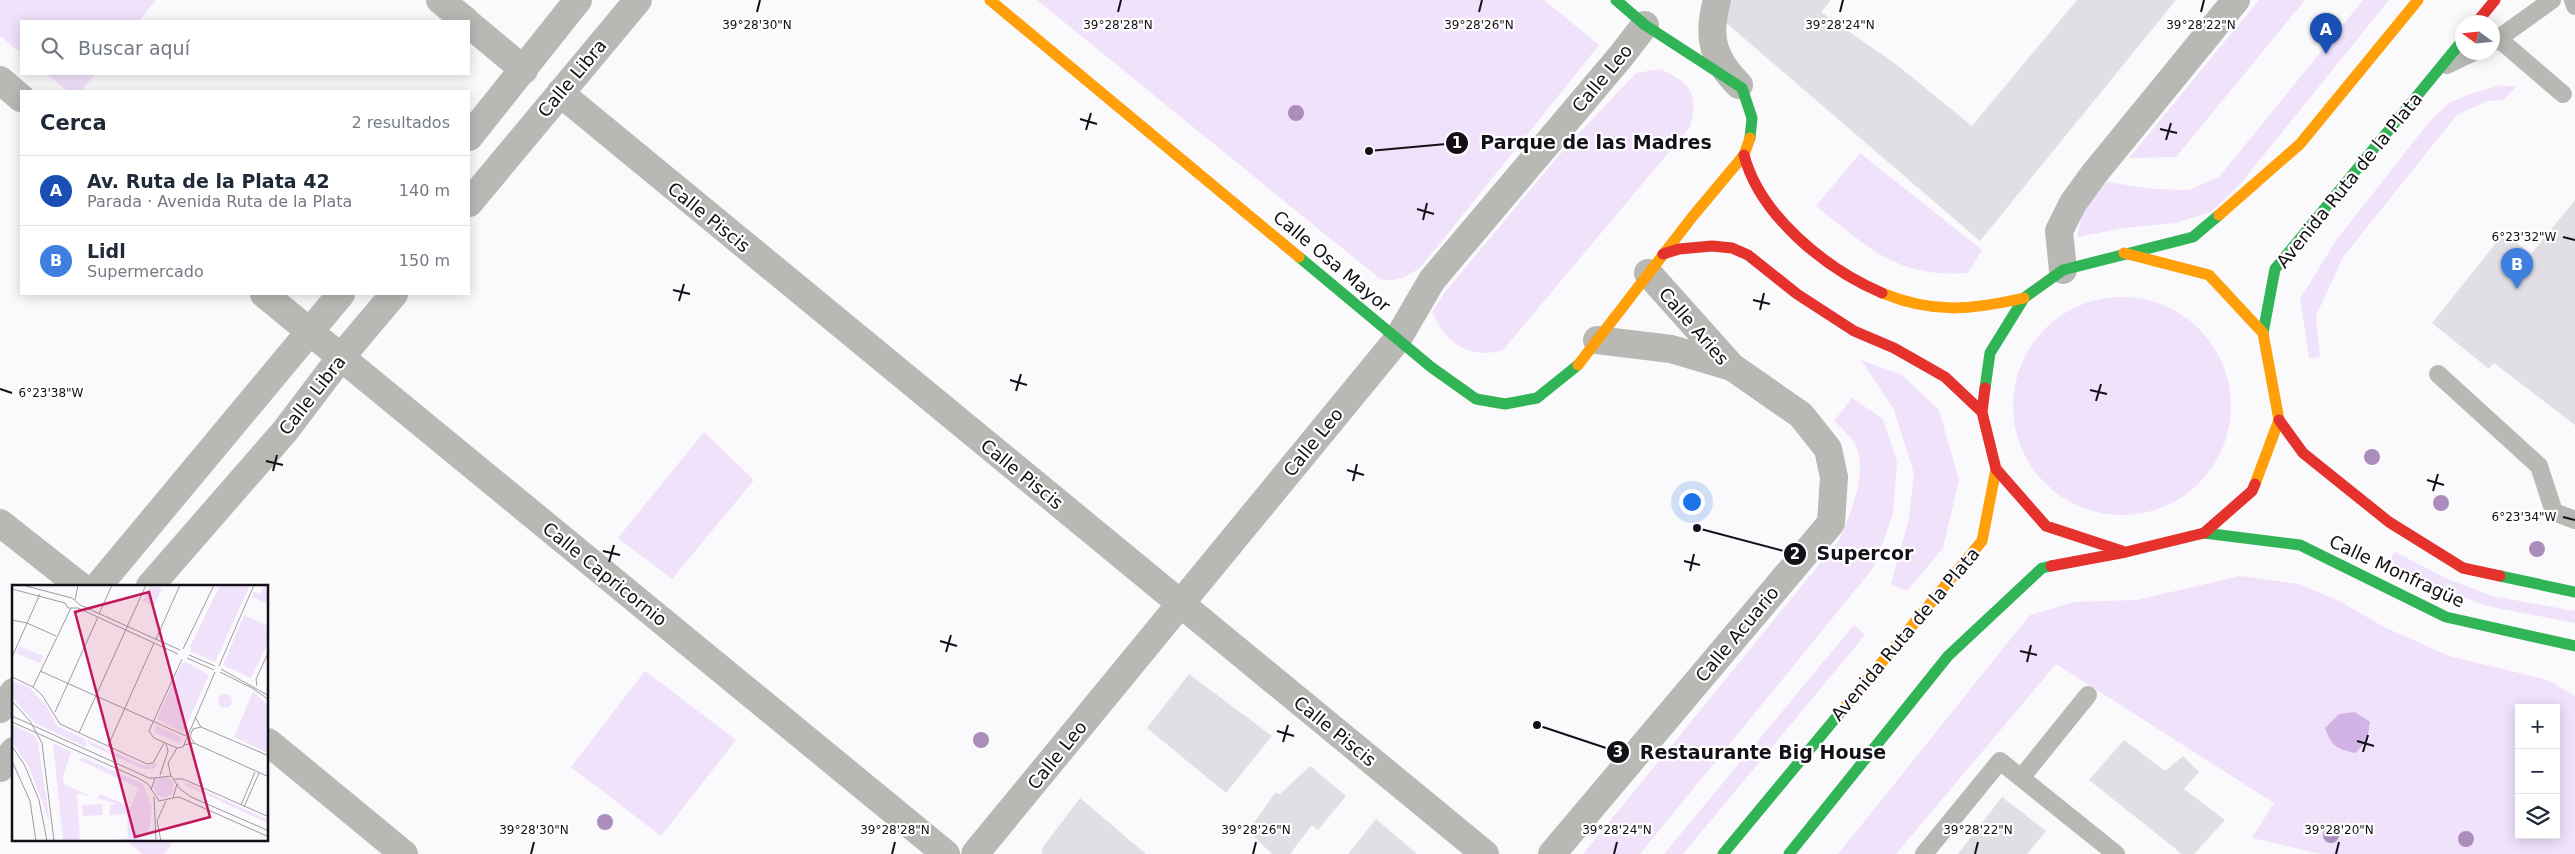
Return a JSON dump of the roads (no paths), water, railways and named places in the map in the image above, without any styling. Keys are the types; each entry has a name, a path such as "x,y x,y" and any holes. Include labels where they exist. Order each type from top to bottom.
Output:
{"main road":[{"name":"Calle Osa Mayor","path":"990,0 1332,283 1396,340 1476,399 1505,404 1537,398 1575,369 1655,264 1744,155"},
{"path":"1616,0 1645,25 1742,88 1752,118 1751,133 1744,155 1749,174 1765,202 1785,224 1834,264 1875,289 1914,303 1955,309 1986,306 2024,298"},
{"path":"2126,552 2046,526 1996,468 1982,412 1990,353 2024,298 2062,270 2193,237 2300,144 2418,0"},
{"path":"2483,15 2495,0"},
{"name":"Avenida Ruta de la Plata","path":"2263,333 2275,269 2455,50"},
{"path":"1655,264 1679,249 1712,246 1732,248 1748,255 1797,294 1854,331 1894,348 1945,377 1982,412"},
{"path":"1789,854 1948,656 2042,568 2126,552 2204,533 2252,491 2279,420 2263,333 2209,275 2124,253"},
{"name":"Calle Monfragüe","path":"2279,420 2303,453 2389,522 2463,568 2575,592"},
{"name":"Avenida Ruta de la Plata","path":"1723,854 1982,541 1996,468"},
{"name":"Calle Monfragüe","path":"2204,533 2300,545 2446,617 2575,646"}],"street":[{"path":"440,0 465,20"},
{"path":"470,136 578,0"},
{"name":"Calle Libra","path":"470,202 638,0"},
{"path":"1717,0 1711,22 1714,46 1722,68 1742,88"},
{"path":"2062,270 2059,231 2073,203 2094,174 2236,0"},
{"path":"470,25 524,70"},
{"name":"Calle Leo","path":"975,854 1396,340 1432,280 1645,25"},
{"path":"0,80 20,97"},
{"name":"Calle Piscis","path":"560,93 1485,854"},
{"name":"Calle Aries","path":"1655,264 1732,367"},
{"name":"Calle Capricornio","path":"265,295 946,854"},
{"path":"99,585 339,295"},
{"name":"Calle Libra","path":"151,585 285,431 341,357 393,295"},
{"name":"Calle Aries","path":"1597,340 1671,349 1732,367"},
{"name":"Calle Acuario","path":"1552,854 1831,523 1834,477 1828,449 1801,415 1732,367"},
{"path":"0,523 79,585"},
{"path":"0,709 12,694"},
{"path":"269,743 404,854"},
{"path":"0,768 12,753"}],"lane":[{"path":"2500,39 2552,0"},
{"path":"2572,0 2575,6"},
{"path":"2500,45 2563,94"},
{"path":"2440,69 2458,60"},
{"path":"2438,374 2539,466 2554,512 2575,520"},
{"path":"2021,778 2088,695"},
{"path":"1924,854 2000,761 2116,854"}],"place":[{"name":"Av. Ruta de la Plata 42","path":"2326,54"},
{"name":"Parque de las Madres","path":"1369,151"},
{"name":"Lidl","path":"2517,289"},
{"name":"Supercor","path":"1697,528"},
{"name":"Restaurante Big House","path":"1537,725"}]}
